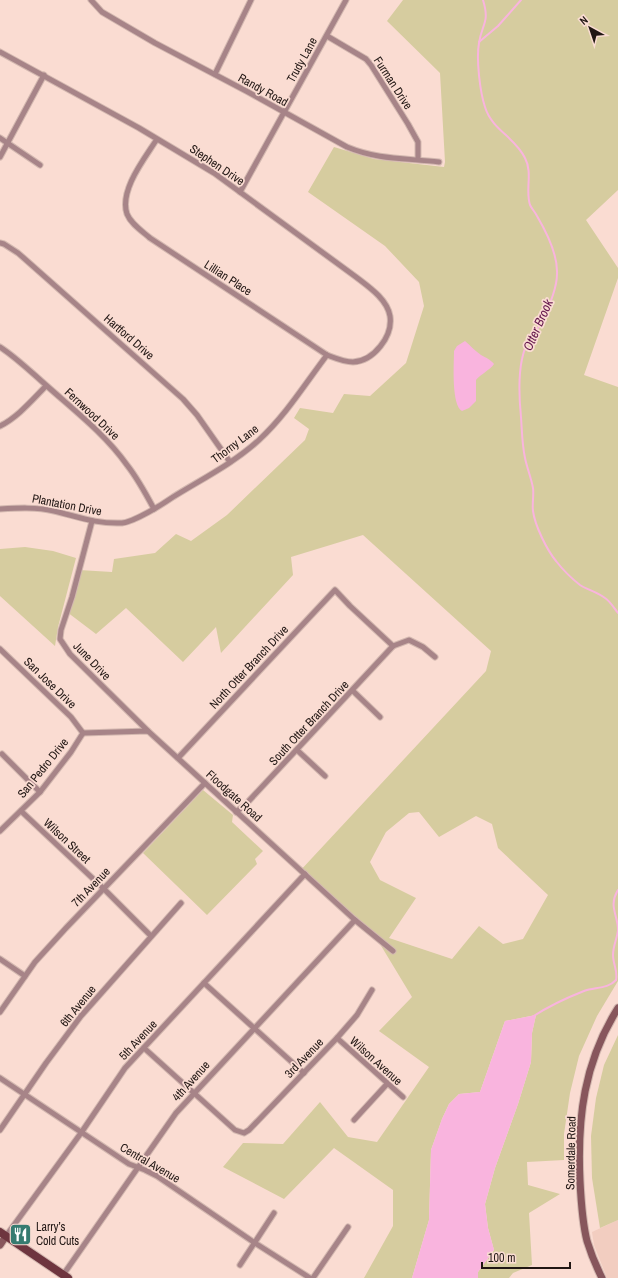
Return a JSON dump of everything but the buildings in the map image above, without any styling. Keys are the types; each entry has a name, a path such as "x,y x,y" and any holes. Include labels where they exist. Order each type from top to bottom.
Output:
{"main road":[{"name":"Somerdale Road","path":"602,1278 593,1258 584,1225 581,1205 579,1131 588,1077 596,1051 618,1008"},
{"path":"0,1245 3,1234 66,1276"}],"street":[{"name":"Randy Road","path":"91,0 102,12 155,43 215,74 332,140 362,153 402,160 439,162"},
{"path":"215,74 251,0"},
{"name":"Trudy Lane","path":"240,192 346,0"},
{"name":"Furman Drive","path":"327,36 366,59 371,65 418,142 418,160"},
{"name":"Stephen Drive","path":"0,52 157,138 214,173 372,289 387,308 390,316 389,329"},
{"path":"0,157 44,75"},
{"path":"0,138 40,164"},
{"name":"Lillian Place","path":"157,138 133,177 127,190 127,214 132,223 150,238 327,355 341,361 354,362 362,360 380,348 385,341 389,329"},
{"name":"Hartford Drive","path":"0,243 18,253 184,399 230,462"},
{"name":"Fernwood Drive","path":"0,347 78,413 106,439 127,464 140,483 154,509"},
{"name":"Thorny Lane","path":"130,520 154,509 230,462 258,441 277,422 327,355"},
{"path":"0,426 9,422 46,386"},
{"name":"Plantation Drive","path":"0,509 30,508 53,511 92,521 113,523 130,520"},
{"name":"June Drive","path":"92,521 72,597 61,630 60,639 70,654 148,731"},
{"name":"North Otter Branch Drive","path":"178,758 335,590 393,646"},
{"path":"393,646 409,640 423,647 435,657"},
{"name":"South Otter Branch Drive","path":"236,812 246,804 353,691 393,646"},
{"name":"San Jose Drive","path":"0,650 71,717 83,733"},
{"path":"353,691 380,717"},
{"path":"83,733 148,731"},
{"name":"Floodgate Road","path":"148,731 355,920 393,952"},
{"name":"San Pedro Drive","path":"0,831 40,792 71,752 83,733"},
{"path":"297,750 325,776"},
{"path":"2,754 40,792"},
{"name":"7th Avenue","path":"0,1012 35,962 205,783"},
{"name":"Wilson Street","path":"21,811 104,889 151,936"},
{"name":"5th Avenue","path":"3,1234 81,1133 125,1068 305,874"},
{"name":"6th Avenue","path":"0,1130 24,1094 81,1016 181,903"},
{"name":"4th Avenue","path":"66,1276 137,1167 176,1113 355,920"},
{"path":"0,959 25,976"},
{"path":"204,983 304,1073"},
{"name":"3rd Avenue","path":"193,1093 235,1130 244,1133 249,1130 337,1038 357,1014 372,990"},
{"name":"Wilson Avenue","path":"337,1038 403,1097"},
{"path":"144,1048 193,1093"},
{"name":"Central Avenue","path":"0,1078 129,1164 156,1176 310,1278"},
{"path":"354,1120 387,1084"},
{"path":"240,1265 274,1213"},
{"path":"313,1278 348,1227"}],"shaded area":[{"path":"403,0 618,0 618,190 586,220 618,268 618,278 584,375 618,387 618,981 597,1016 579,1056 570,1093 564,1134 564,1160 527,1162 528,1185 560,1194 529,1213 532,1265 513,1273 509,1278 478,1278 478,1272 494,1250 488,1228 485,1204 495,1168 531,1062 532,1033 536,1015 505,1021 480,1092 459,1094 449,1104 431,1150 429,1220 412,1278 364,1278 393,1226 393,1190 334,1148 284,1199 223,1167 243,1143 283,1144 320,1102 348,1137 377,1142 429,1067 379,1031 412,997 380,944 299,872 486,671 491,651 363,535 291,557 293,575 221,653 216,627 183,662 126,608 96,634 67,612 79,570 112,572 114,559 155,553 176,534 191,541 227,515 305,440 309,429 294,418 300,408 333,413 344,394 370,396 406,363 424,306 419,282 385,246 308,192 334,147 374,159 444,167 445,162 440,73 387,21","holes":["419,812 439,837 476,816 492,824 498,848 548,895 523,939 503,944 479,926 452,959 389,938 416,898 380,880 370,862 386,832 409,813"]},
{"path":"465,341 494,364 476,380 476,401 469,408 462,411 458,407 456,401 454,351 457,346"},
{"path":"25,547 53,551 76,558 58,627 55,646 0,596 0,549"},
{"path":"203,790 233,815 232,822 263,851 255,859 257,864 207,915 143,853"},
{"path":"536,1015 532,1033 531,1062 495,1168 485,1204 488,1228 494,1250 478,1272 478,1278 412,1278 429,1220 431,1150 449,1104 459,1094 480,1092 505,1021"},
{"path":"618,1035 618,1220 600,1228 592,1178 591,1136 596,1098 604,1065"},
{"path":"618,1220 618,1278 607,1278 594,1245 592,1232"}],"waterway":[{"name":"Otter Brook","path":"483,0 486,18 480,36 478,50 479,75 483,101 488,115 493,122 516,144 525,158 529,176 528,193 530,205 548,237 554,252 557,267 557,280 546,312 523,353 519,380 524,453 533,488 534,517 545,544 561,568 580,585 607,599 618,613"},
{"path":"479,42 498,26 521,0"},
{"name":"Otter Brook","path":"616,980 613,955 618,925 614,910 614,901 618,890"},
{"path":"532,1017 571,996 609,985 616,980"}],"place":[{"name":"Larry’s Cold Cuts","path":"21,1234"}]}
